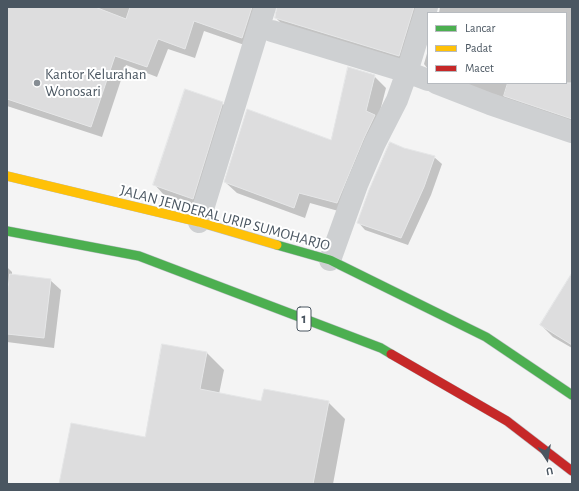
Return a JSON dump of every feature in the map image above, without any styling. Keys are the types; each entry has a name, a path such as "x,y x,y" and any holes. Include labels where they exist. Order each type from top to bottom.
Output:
{"highway":[{"name":"JALAN JENDERAL URIP SUMOHARJO","path":"7,176 199,222 330,260 486,337 572,395"},
{"name":"1","path":"7,231 139,256 381,348 507,421 572,471"}],"street":[{"path":"199,222 265,7"},
{"path":"330,260 357,185 375,143 397,100 427,7"},
{"path":"272,31 407,72 427,80"},
{"path":"439,84 490,104 572,132"}],"building":[{"path":"7,7 95,7 126,19 130,7 252,7 242,38 194,21 185,49 158,39 147,67 115,56 91,127 7,99"},
{"path":"277,7 414,7 399,56 275,18"},
{"path":"348,67 375,75 366,111 375,115 337,203 299,193 294,208 224,182 247,109 331,140"},
{"path":"572,83 572,119 504,96 508,84"},
{"path":"185,89 223,102 193,199 153,185"},
{"path":"390,142 404,148 435,156 424,187 401,238 357,223 369,190"},
{"path":"572,273 572,345 540,325"},
{"path":"10,274 51,279 44,338 7,334 7,299"},
{"path":"162,344 207,352 200,389 261,401 264,389 329,401 313,484 59,484 71,423 145,437"}],"traffic: fast":[{"path":"7,231 139,256 381,348 391,354"},
{"path":"277,245 330,260 486,337 572,395"}],"traffic: slow":[{"path":"7,176 199,222 277,245"}],"traffic: jam":[{"path":"391,354 507,421 572,471"}],"place":[{"name":"Kantor Kelurahan Wonosari","path":"37,83"}]}
